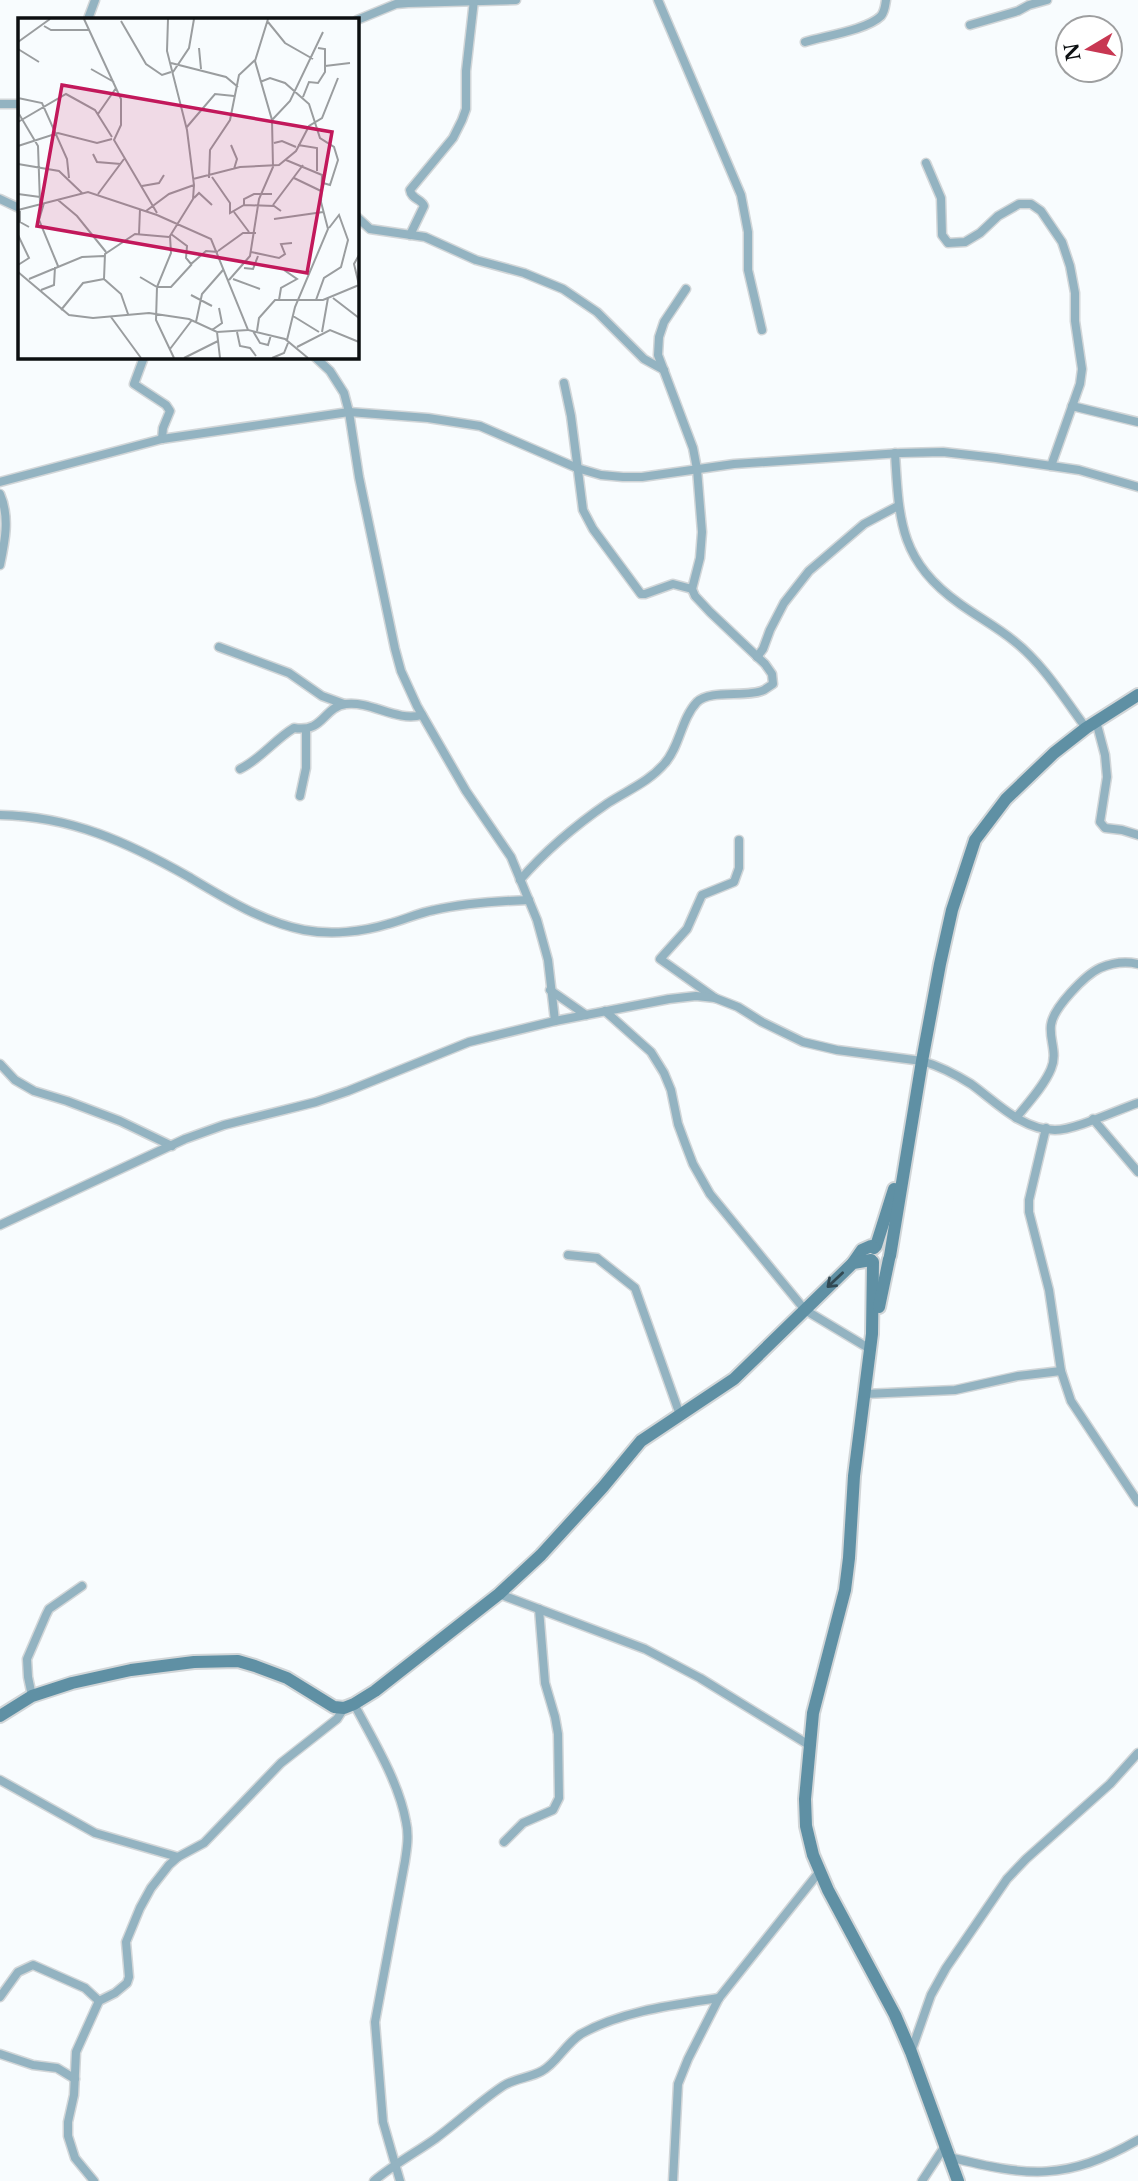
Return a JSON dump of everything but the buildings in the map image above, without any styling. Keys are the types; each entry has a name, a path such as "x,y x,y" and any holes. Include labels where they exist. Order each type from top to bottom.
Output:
{"main road":[{"path":"958,2181 895,2015 834,1901 813,1855 806,1826 804,1799 809,1745 813,1713 845,1590 854,1476 872,1335 889,1257 922,1061 952,910 975,840 1006,799 1054,753 1091,724 1138,695"},
{"path":"872,1335 873,1254 906,1155"},
{"path":"0,1716 32,1696 72,1684 131,1670 194,1662 238,1661 287,1678 334,1707 349,1706 375,1691 499,1594 541,1555 603,1488 641,1441 734,1379 853,1263 884,1246 889,1257"}],"street":[{"path":"89,18 95,0"},
{"path":"410,235 424,206 412,195 411,190 453,138 466,109 466,71 474,0"},
{"path":"359,19 409,1 516,0"},
{"path":"658,0 741,195 748,232 748,270 762,330"},
{"path":"805,42 880,18 887,0"},
{"path":"970,25 1047,0"},
{"path":"0,104 18,104"},
{"path":"926,163 941,198 942,235 948,243 965,242 980,233 998,216 1019,204 1031,204 1041,211 1062,242 1075,293 1075,321 1082,369 1080,384 1051,466"},
{"path":"0,198 18,207"},
{"path":"359,219 370,229 425,237 476,260 524,273 563,289 597,312 644,359 664,370"},
{"path":"520,880 541,856 569,832 611,801 646,781 666,762 698,701 708,697 762,691 773,684 772,674 710,612 692,589 700,558 702,532 697,469 693,448 658,355 659,337 664,322 686,289"},
{"path":"143,359 134,384 166,405 170,411 162,439"},
{"path":"317,359 330,371 344,393 394,649 401,671 422,715 466,791 511,857 529,900 548,960 555,1021"},
{"path":"564,383 583,510 593,529 637,590 645,594 673,584 692,589"},
{"path":"1072,406 1138,422"},
{"path":"0,482 162,439 349,412 428,418 480,426 577,468 601,475 623,477 734,464 943,452 1079,470 1138,487"},
{"path":"895,453 898,506 905,537 915,560 957,602 1012,639 1091,724 1107,777 1100,822 1105,828 1138,835"},
{"path":"0,495 6,508 6,537 0,565"},
{"path":"757,657 785,603 809,571 864,523 898,506"},
{"path":"219,647 289,673 321,696 344,705"},
{"path":"240,769 259,758 286,733 294,728 306,730 320,722 336,707 355,704 410,718 422,715"},
{"path":"300,796 306,768 306,730"},
{"path":"0,815 28,815 46,819 126,843 239,905 272,920 304,930 353,931 387,925 452,906 529,900"},
{"path":"739,840 738,868 734,883 702,895 687,929 660,959 715,998 738,1007 803,1042 837,1050 922,1061 948,1070 1016,1118 1034,1127 1056,1130 1074,1127 1138,1103"},
{"path":"1016,1118 1052,1068 1055,1049 1051,1025 1066,999 1098,969 1115,963 1138,964"},
{"path":"550,990 586,1015"},
{"path":"0,1225 224,1125 316,1102 469,1042 555,1021 669,999 696,996 715,998"},
{"path":"605,1011 651,1052 664,1073 671,1090 678,1124 693,1164 710,1194 805,1310 870,1349"},
{"path":"0,1064 15,1080 34,1091 120,1121 172,1146"},
{"path":"1093,1119 1138,1172"},
{"path":"1046,1128 1028,1200 1049,1290 1061,1371 1071,1401 1138,1502"},
{"path":"568,1255 597,1258 635,1288 680,1415"},
{"path":"864,1394 955,1390 1018,1376 1061,1371"},
{"path":"32,1696 27,1659 46,1615 49,1609 82,1586"},
{"path":"499,1594 645,1649 700,1678 809,1745"},
{"path":"504,1842 523,1824 553,1810 559,1798 558,1734 545,1683 539,1609"},
{"path":"94,2181 75,2158 68,2136 76,2052 99,2001 116,1993 127,1983 129,1977 125,1942 151,1888 169,1865 204,1843 281,1763 337,1719 349,1706 386,1766 407,1823 408,1842 374,2022 383,2122 400,2181"},
{"path":"911,2052 932,1995 946,1968 1007,1879 1110,1784 1138,1753"},
{"path":"0,1780 95,1833 178,1857"},
{"path":"673,2181 678,2084 688,2059 719,1998 820,1871"},
{"path":"0,1997 18,1972 33,1965 85,1988 99,2001"},
{"path":"374,2181 503,2086 542,2071 579,2035 635,2013 673,2004 719,1998"},
{"path":"0,2054 33,2065 57,2068 75,2078"},
{"path":"922,2181 946,2152 1013,2174 1038,2177 1090,2169 1138,2140"}]}
